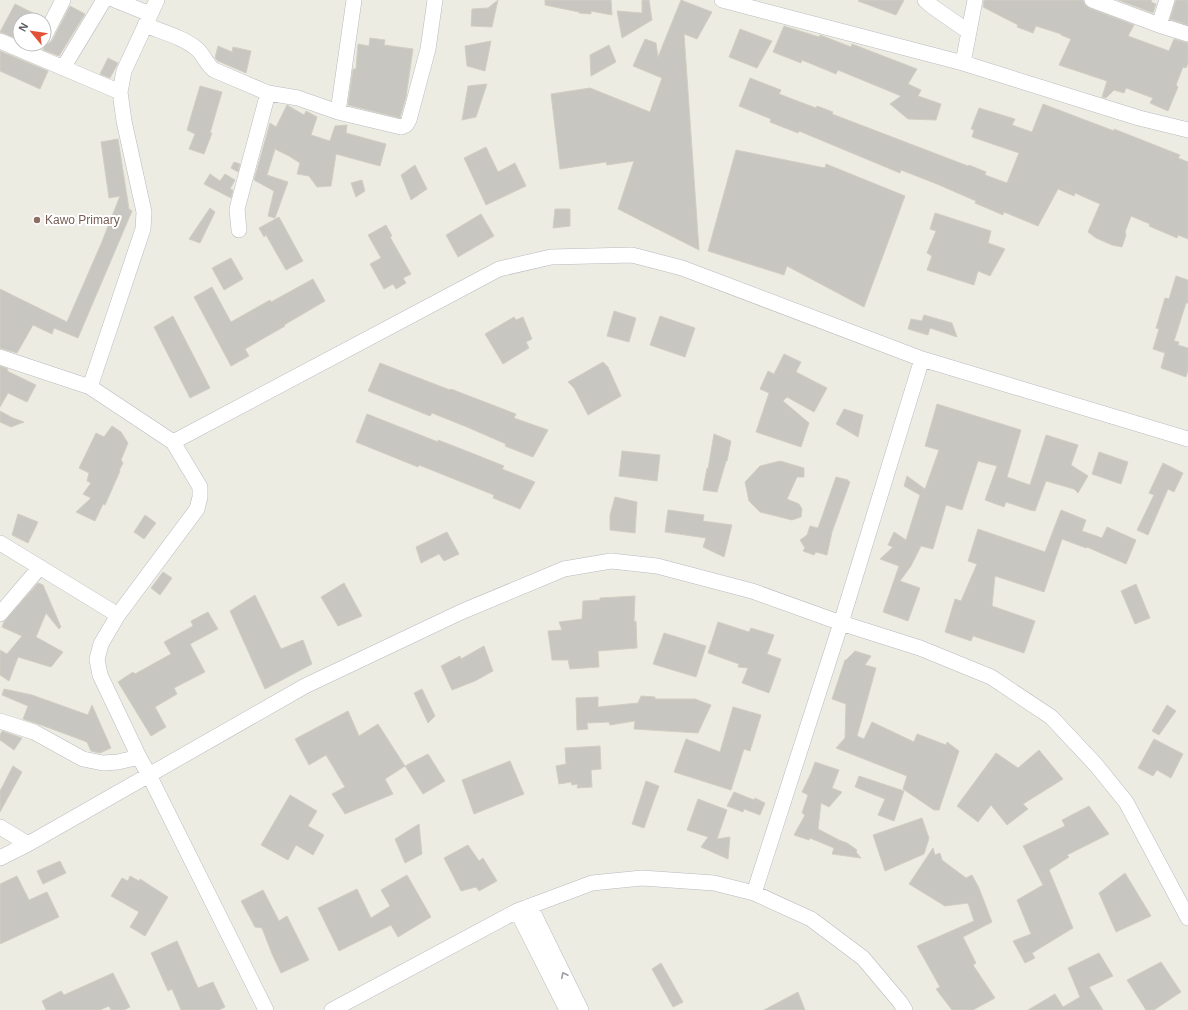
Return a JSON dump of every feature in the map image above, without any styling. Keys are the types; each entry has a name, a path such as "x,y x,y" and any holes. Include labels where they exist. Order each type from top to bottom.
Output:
{"street":[{"path":"52,21 62,0"},
{"path":"63,68 104,0"},
{"path":"115,0 186,41 198,50 208,66 214,70 268,93 298,98 338,112 401,127 406,125 409,120 428,49 435,0"},
{"path":"90,387 143,230 144,212 124,121 120,92 124,71 157,0"},
{"path":"338,112 354,0"},
{"path":"722,0 963,63 1139,118 1188,130"},
{"path":"925,0 969,32"},
{"path":"963,63 975,0"},
{"path":"1092,0 1188,34"},
{"path":"1159,25 1167,0"},
{"path":"0,41 12,44"},
{"path":"40,52 63,68 120,92"},
{"path":"239,230 237,209 268,93"},
{"path":"173,442 499,269 551,257 632,255 682,268 922,359 1188,439"},
{"path":"0,358 90,387 173,442 200,487 200,497 197,509 118,615 101,644 97,659 100,675 138,757 149,775 266,1010"},
{"path":"754,893 841,623 922,359"},
{"path":"0,543 40,566 118,615"},
{"path":"0,858 28,844 305,686 461,612 564,569 611,561 657,566 752,590 841,623 920,648 991,677 1050,717 1096,765 1126,802 1188,918"},
{"path":"0,614 40,566"},
{"path":"0,721 34,732 84,759 102,763 118,762 138,757"},
{"path":"0,827 28,844"},
{"path":"332,1010 523,909 592,883 642,878 714,884 754,893 811,919 862,958 900,1002 905,1010"},
{"path":"523,909 567,1001 581,1010"}],"building":[{"path":"498,0 492,27 471,26 472,9 488,8"},
{"path":"545,0 611,0 612,15 591,11 591,14 579,13 545,5"},
{"path":"642,0 649,0 652,20 622,38 617,11 642,13"},
{"path":"681,0 712,12 697,39 684,34 699,250 618,209 634,161 607,165 606,162 560,169 551,94 590,88 650,112 662,78 633,66 645,39 656,43 658,57"},
{"path":"904,0 896,15 858,1"},
{"path":"984,0 1083,0 1085,5 1089,8 1134,25 1128,36 1169,51 1174,39 1188,43 1188,63 1186,68 1183,67 1176,85 1178,87 1168,111 1150,103 1153,98 1126,88 1124,93 1114,90 1106,98 1102,97 1107,81 1059,65 1071,39 1061,34 1036,26 1033,33 1017,27 1018,25 983,7"},
{"path":"1118,0 1152,0 1151,2 1156,4 1153,13"},
{"path":"1176,0 1188,0 1188,25 1170,19"},
{"path":"15,4 31,12 12,12 12,37 0,32"},
{"path":"70,6 85,14 59,56 48,52 52,52 52,41"},
{"path":"784,26 819,37 820,35 851,47 852,44 917,69 908,84 921,90 918,96 941,104 936,120 908,119 890,104 901,96 838,70 836,74 802,60 801,63 773,52"},
{"path":"740,29 772,41 757,68 729,57"},
{"path":"370,38 385,40 384,45 413,49 406,97 400,118 348,105 353,69 356,69 358,44 369,46"},
{"path":"491,41 485,71 467,66 465,46"},
{"path":"609,45 616,62 591,76 590,55"},
{"path":"218,46 232,52 233,47 251,51 246,73 218,61 215,58"},
{"path":"0,51 48,71 40,89 0,71"},
{"path":"108,58 118,63 110,78 100,74"},
{"path":"750,78 781,90 779,94 816,108 817,106 833,112 832,114 968,166 969,165 986,172 985,175 1007,183 1019,153 972,137 974,130 971,129 979,108 1015,119 1012,125 1032,132 1043,104 1114,131 1114,129 1180,155 1178,158 1188,162 1188,239 1178,235 1177,238 1149,226 1150,224 1131,216 1125,232 1126,235 1122,247 1112,245 1096,238 1088,232 1100,204 1075,193 1074,196 1058,189 1038,226 1004,212 1003,215 937,184 901,170 900,173 799,131 798,133 770,122 771,119 739,106"},
{"path":"487,84 476,117 462,120 468,86"},
{"path":"200,86 222,92 210,133 212,133 204,154 189,149 195,134 187,130"},
{"path":"287,105 304,115 306,111 317,117 311,135 330,141 335,126 347,125 346,133 386,144 380,166 336,154 331,186 317,187 309,176 297,174 300,163 275,149 267,175 288,182 275,218 268,216 274,191 254,180 270,123 276,127"},
{"path":"118,139 129,209 132,211 78,338 54,328 52,334 33,325 17,353 0,348 0,289 67,322 120,196 109,198 101,142"},
{"path":"486,147 498,172 515,163 526,186 486,205 464,158"},
{"path":"736,150 825,168 826,164 905,196 864,307 787,266 784,275 708,251"},
{"path":"234,162 240,164 238,172 231,168"},
{"path":"415,165 427,189 411,200 401,175"},
{"path":"210,174 220,181 225,174 235,180 230,189 233,190 231,198 204,184"},
{"path":"362,180 365,191 356,197 351,183"},
{"path":"210,208 215,212 200,243 189,239"},
{"path":"555,209 570,209 570,226 553,228"},
{"path":"935,213 991,231 988,243 1005,249 990,276 978,271 974,285 927,270 932,256 927,253 936,231 930,229"},
{"path":"481,214 494,236 458,257 446,235"},
{"path":"279,217 303,261 286,270 266,235 264,237 259,228"},
{"path":"386,225 392,236 390,237 411,274 403,278 406,283 396,289 393,284 384,289 370,264 381,258 368,235"},
{"path":"231,258 243,279 224,290 212,268"},
{"path":"1176,276 1188,280 1188,303 1186,303 1174,341 1179,342 1178,345 1188,348 1188,370 1186,377 1161,368 1165,353 1153,349 1159,329 1156,328 1165,298 1169,299"},
{"path":"313,279 325,301 245,349 249,356 231,366 194,297 212,287 231,322 270,300 271,302"},
{"path":"614,311 636,318 629,342 607,336"},
{"path":"924,315 952,323 957,337 930,328 928,335 908,329 911,319 922,321"},
{"path":"173,316 210,388 190,398 154,327"},
{"path":"660,316 695,328 685,357 650,345"},
{"path":"514,317 516,320 523,317 532,339 526,342 529,348 503,364 485,334"},
{"path":"784,354 801,362 796,372 827,388 814,412 787,397 783,401 809,423 801,447 756,432 769,393 760,389 768,371 774,374"},
{"path":"603,362 608,367 621,396 588,415 574,388 568,382"},
{"path":"380,363 516,414 514,418 548,430 533,457 505,446 506,444 467,427 432,413 430,416 368,391"},
{"path":"0,366 36,385 27,402 8,393 0,407"},
{"path":"937,404 1021,430 1007,477 1030,485 1046,435 1078,445 1071,465 1088,476 1078,493 1074,489 1046,481 1035,511 1006,502 1004,507 985,500 997,466 978,461 962,510 946,505 933,549 921,546 911,566 900,581 920,588 908,621 883,612 899,566 880,559 893,547 888,545 894,532 906,540 920,495 904,486 907,476 925,489 939,450 925,446"},
{"path":"844,409 863,415 858,437 836,424"},
{"path":"0,411 24,422 11,427 0,422"},
{"path":"367,414 504,466 502,469 535,482 520,509 493,498 494,495 356,442"},
{"path":"112,426 121,432 128,443 121,460 123,463 120,471 105,505 103,504 95,521 76,512 91,498 83,494 91,483 87,481 89,473 79,468 96,433 104,437"},
{"path":"714,434 731,441 727,461 717,492 703,490"},
{"path":"622,451 660,455 657,481 619,476"},
{"path":"1099,452 1128,462 1121,484 1092,474"},
{"path":"780,461 804,468 804,477 797,477 787,499 799,504 802,509 801,517 792,520 760,512 749,501 745,482 760,466"},
{"path":"1163,463 1183,473 1174,492 1168,489 1148,535 1137,530 1154,495 1149,493"},
{"path":"836,477 848,480 850,482 832,532 827,555 816,552 814,555 803,551 805,548 800,540 807,535 810,526 818,528"},
{"path":"615,497 637,502 635,533 610,530 610,515"},
{"path":"668,510 704,515 703,521 732,525 724,557 703,547 706,538 665,532"},
{"path":"1061,510 1086,520 1082,531 1102,538 1107,527 1136,540 1126,564 1087,547 1086,548 1062,539 1044,592 995,576 992,606 1035,621 1024,653 973,636 971,641 945,632 955,599 961,601 977,564 968,561 978,529 1045,552"},
{"path":"18,514 38,522 28,543 12,535"},
{"path":"145,515 156,523 144,539 134,532"},
{"path":"447,532 459,554 444,561 439,554 421,563 416,547"},
{"path":"163,572 172,578 160,595 151,588"},
{"path":"38,583 43,585 61,627 59,629 46,613 36,637 63,652 51,667 18,657 9,681 0,675 0,650 7,654 22,636 2,627 4,622"},
{"path":"344,583 362,616 338,626 321,597"},
{"path":"1136,584 1150,618 1135,624 1121,591"},
{"path":"255,595 281,649 303,640 312,664 265,689 230,611"},
{"path":"635,596 634,622 636,621 637,648 598,651 599,667 570,669 568,660 552,660 548,631 562,630 559,622 582,619 583,601 600,600 600,598"},
{"path":"208,612 218,629 190,644 205,672 174,688 177,694 155,707 166,727 151,736 118,682 133,672 135,674 171,654 164,642 193,626 191,621"},
{"path":"718,622 749,632 751,628 774,635 767,654 781,659 769,693 742,683 748,668 738,667 739,664 708,653"},
{"path":"664,633 706,646 696,677 653,664"},
{"path":"484,646 493,671 475,681 452,690 441,666 460,656 461,659"},
{"path":"855,651 871,656 865,665 876,668 857,736 864,739 872,722 914,742 917,734 946,745 947,742 959,751 939,810 934,810 903,789 907,776 836,748 845,738 846,704 832,699 845,660"},
{"path":"4,689 32,695 88,715 92,705 111,748 100,753 91,751 87,742 23,719 28,706 2,695"},
{"path":"422,689 435,716 428,723 414,693"},
{"path":"641,696 655,697 655,699 695,699 711,705 698,733 634,729 635,721 610,725 609,722 587,723 588,729 577,730 576,698 598,697 598,707 638,703"},
{"path":"1167,705 1176,711 1159,735 1152,731"},
{"path":"733,707 761,715 750,751 744,749 731,790 674,772 686,739 720,752"},
{"path":"348,711 359,736 378,724 405,766 385,779 393,794 345,814 332,794 345,787 326,755 309,765 295,739"},
{"path":"2,731 22,738 14,750 0,740"},
{"path":"1154,739 1183,754 1171,778 1157,770 1153,776 1138,768"},
{"path":"600,746 601,769 591,770 592,787 577,788 578,784 572,785 571,782 559,784 556,766 566,764 565,748"},
{"path":"1039,750 1063,779 1023,804 1028,809 1007,825 991,805 978,822 957,806 996,753 1018,768"},
{"path":"428,754 445,781 423,794 405,766"},
{"path":"510,761 524,794 474,814 462,780"},
{"path":"815,762 839,770 832,788 842,792 829,807 821,803 818,829 847,843 857,850 856,852 861,858 832,854 834,848 810,838 809,840 794,835 805,815 802,813 808,795 802,792"},
{"path":"13,766 22,772 0,812 0,791"},
{"path":"859,776 904,791 894,821 878,815 885,799 855,787"},
{"path":"646,781 659,786 644,828 632,824"},
{"path":"734,792 754,800 755,798 765,803 760,815 744,809 743,812 727,806"},
{"path":"290,795 317,811 308,826 324,835 313,855 296,845 288,860 261,845"},
{"path":"698,799 727,810 717,839 730,837 728,859 701,847 708,837 687,830"},
{"path":"1089,806 1109,834 1067,855 1069,857 1049,870 1073,928 1032,953 1035,958 1025,963 1013,941 1031,934 1017,900 1043,885 1023,846 1065,826 1062,820"},
{"path":"922,818 929,838 924,854 885,871 873,835"},
{"path":"419,824 422,854 405,863 395,839"},
{"path":"468,845 479,861 483,858 497,881 479,891 476,887 461,891 444,858"},
{"path":"933,848 935,855 940,853 942,860 966,878 972,875 979,888 992,922 963,937 976,963 973,965 995,998 973,1010 952,1010 936,989 940,987 917,946 974,921 968,903 945,906 909,884"},
{"path":"60,861 66,873 43,884 37,871"},
{"path":"1125,873 1151,916 1116,932 1099,893"},
{"path":"407,875 431,917 398,937 391,925 339,951 318,908 357,889 371,918 390,906 381,890"},
{"path":"17,876 29,900 47,892 59,917 0,944 0,884"},
{"path":"130,876 139,881 140,879 168,897 145,936 130,927 139,912 111,896 122,878 128,881"},
{"path":"263,890 279,921 287,916 309,960 281,973 262,928 255,927 241,901"},
{"path":"177,941 198,988 213,982 225,1007 219,1010 181,1010 172,989 168,991 151,953"},
{"path":"1099,953 1113,976 1089,987 1103,1010 1028,1010 1055,994 1063,1007 1080,997 1068,968"},
{"path":"1161,962 1181,992 1154,1010 1146,1010 1127,980"},
{"path":"661,963 683,1002 673,1007 652,969"},
{"path":"113,973 130,1007 124,1010 111,1010 109,1006 100,1010 46,1010 42,1001 61,991 64,995"},
{"path":"798,992 805,1010 764,1010"}],"place":[{"name":"Kawo Primary","path":"37,220"}]}
